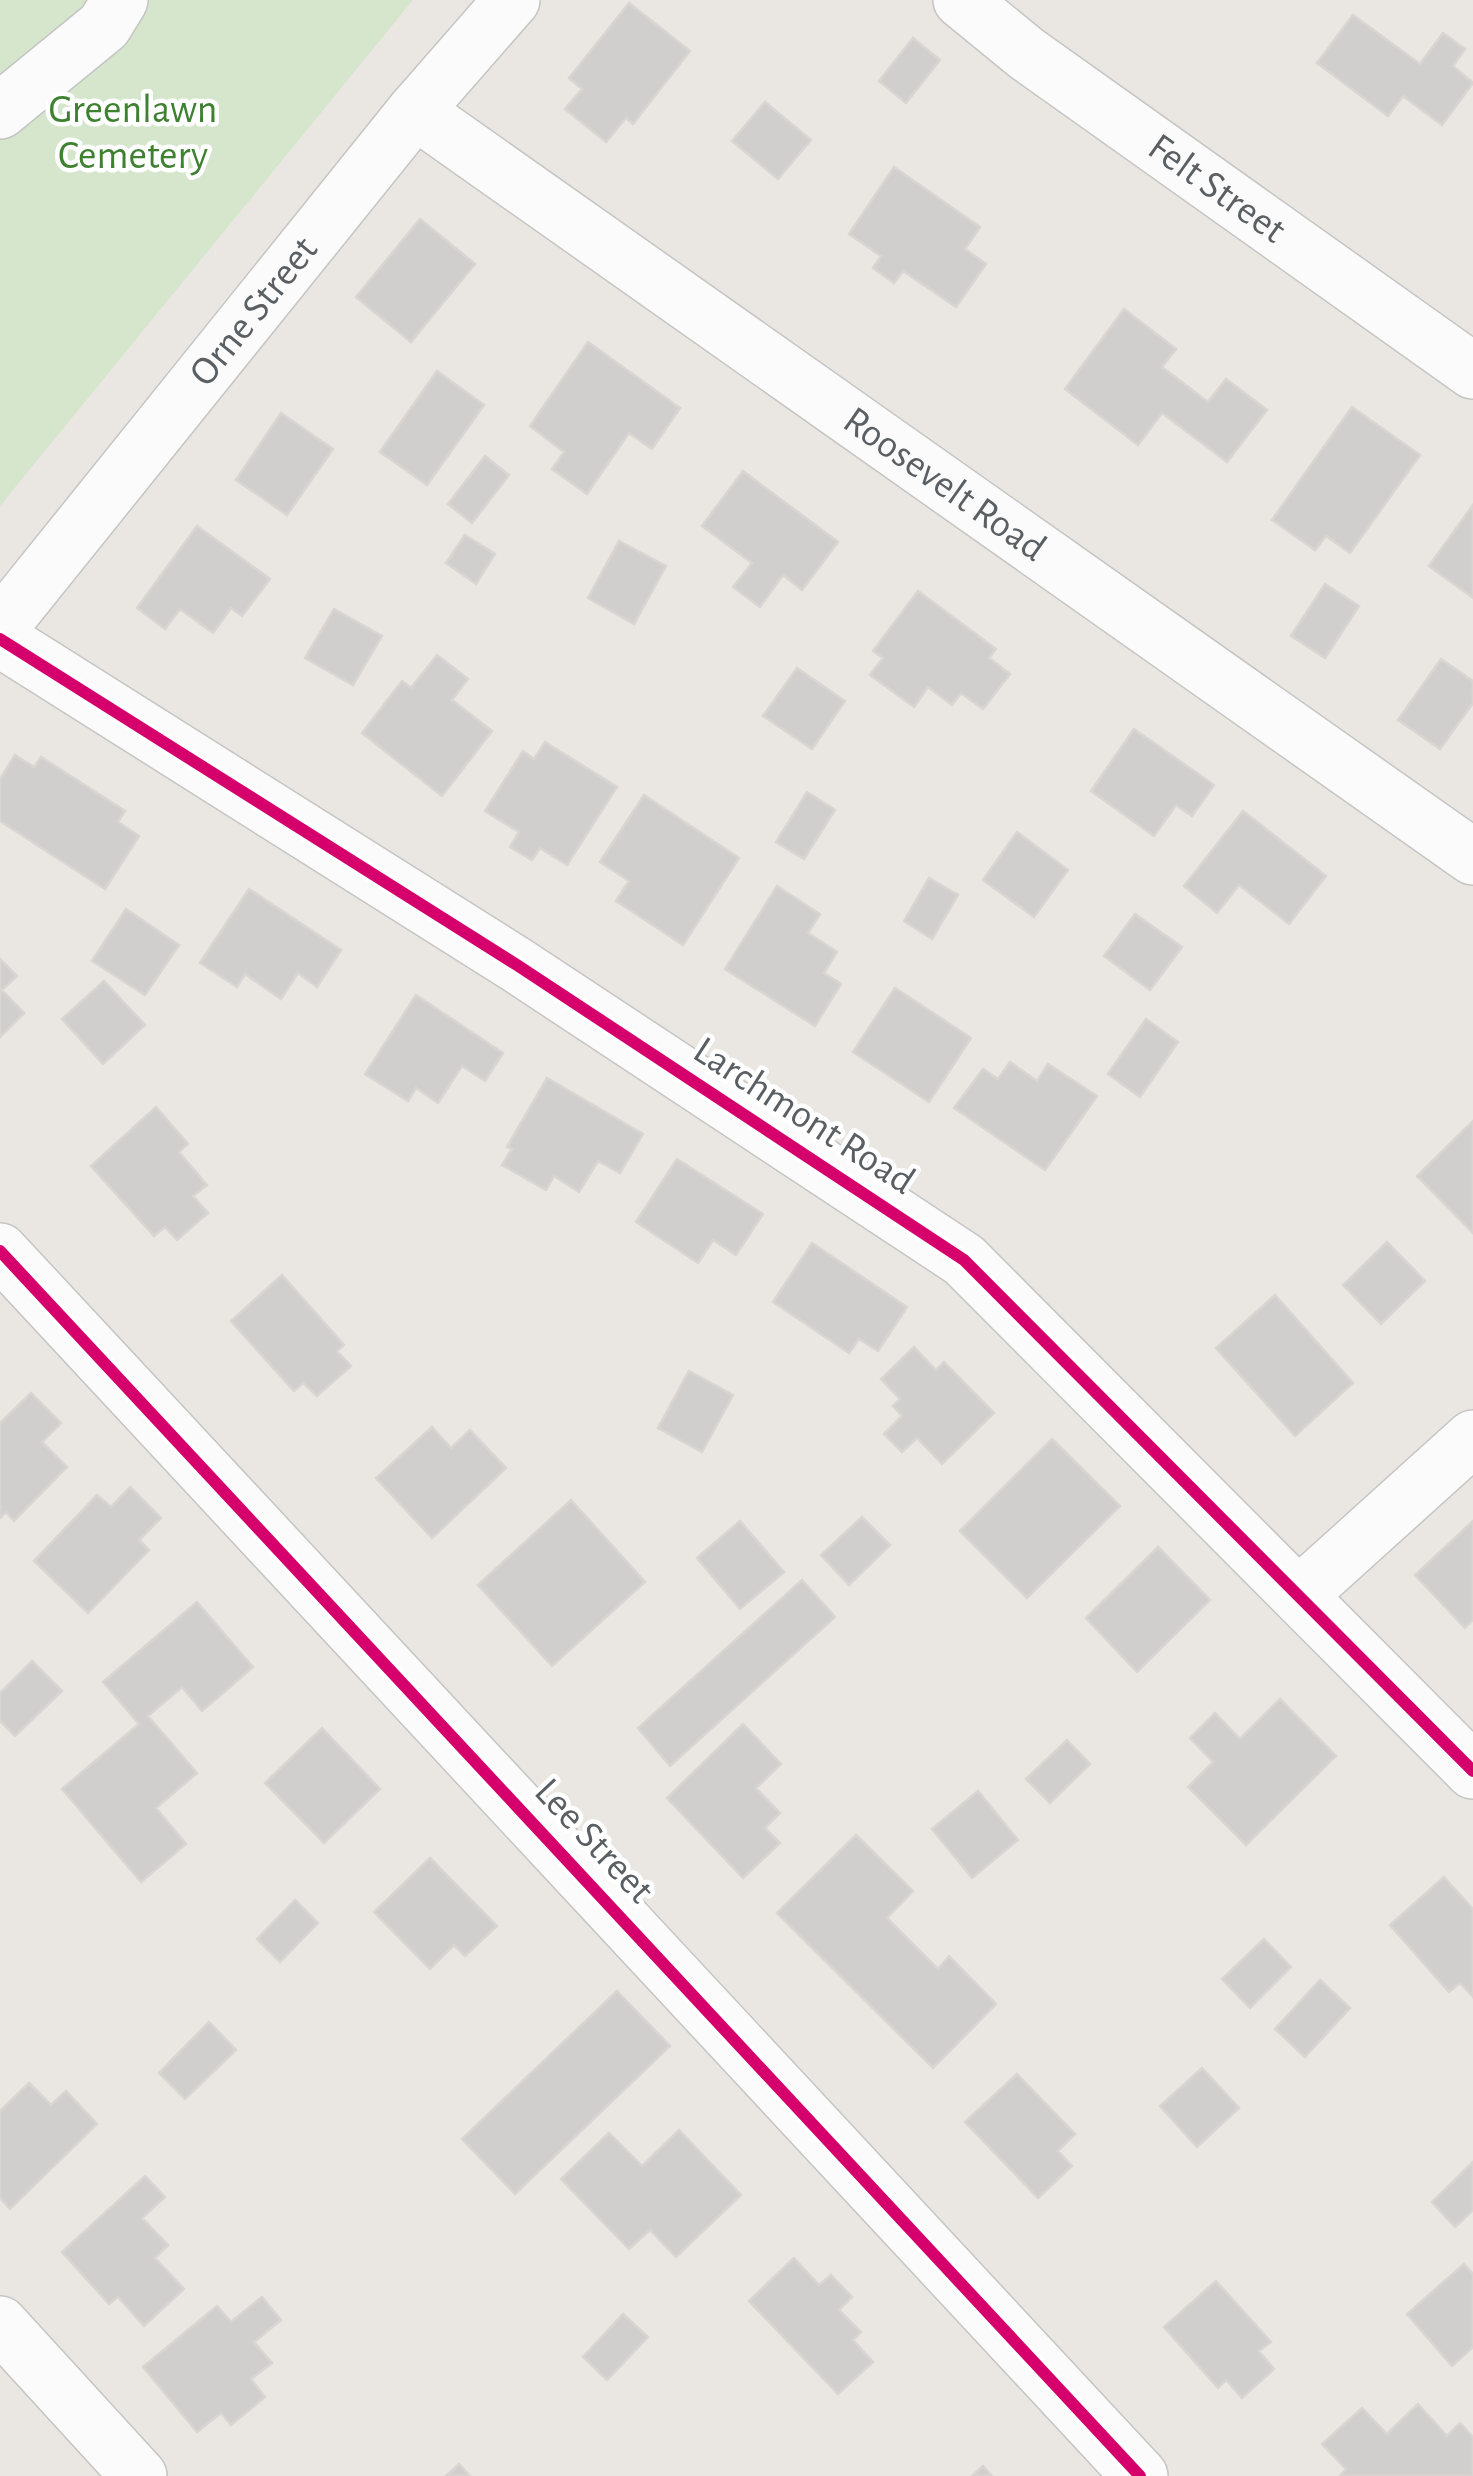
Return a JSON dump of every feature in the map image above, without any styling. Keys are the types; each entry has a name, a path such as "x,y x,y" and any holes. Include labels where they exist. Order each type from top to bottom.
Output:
{"street":[{"path":"0,111 104,26 120,0"},
{"name":"Orne Street","path":"0,627 415,110 512,0"},
{"name":"Felt Street","path":"961,0 1028,54 1473,372"},
{"name":"Roosevelt Road","path":"415,110 1473,858"},
{"name":"Larchmont Road","path":"0,639 517,965 964,1260 1473,1771"},
{"name":"Lee Street","path":"0,1251 1140,2476"},
{"path":"1299,1595 1473,1438"},
{"path":"0,2324 139,2476"}],"green space":[{"name":"Greenlawn Cemetery","path":"0,0 413,0 0,506"}],"building":[{"path":"629,3 690,51 633,124 626,118 606,142 565,109 582,89 569,78"},
{"path":"1353,15 1420,64 1443,33 1465,49 1453,66 1473,83 1442,125 1403,96 1388,116 1317,63"},
{"path":"913,38 940,60 906,103 879,81"},
{"path":"765,102 811,140 778,179 732,141"},
{"path":"894,167 980,227 965,249 986,264 956,307 903,271 894,283 873,268 881,256 849,234"},
{"path":"420,219 475,264 411,342 356,297"},
{"path":"1124,309 1176,349 1162,367 1208,402 1226,379 1267,410 1227,462 1162,413 1138,445 1065,389"},
{"path":"588,342 680,408 652,449 629,433 587,494 552,469 564,452 530,426"},
{"path":"437,371 484,405 427,485 380,452"},
{"path":"1352,407 1420,455 1350,553 1326,536 1315,550 1272,520"},
{"path":"281,413 333,449 287,515 236,480"},
{"path":"485,456 509,475 472,523 448,504"},
{"path":"743,471 838,542 802,590 783,575 760,607 733,587 752,563 702,526"},
{"path":"1473,505 1473,598 1429,566"},
{"path":"197,526 270,579 242,616 231,608 213,633 180,609 165,629 137,608"},
{"path":"465,535 495,554 476,584 446,563"},
{"path":"619,541 666,566 634,624 588,598"},
{"path":"1325,584 1359,606 1325,658 1291,636"},
{"path":"918,591 996,649 989,658 1010,674 983,709 961,693 952,705 928,687 914,707 870,675 883,658 873,651"},
{"path":"334,609 382,636 353,685 305,658"},
{"path":"437,655 468,679 452,700 492,731 442,796 362,733 402,681 411,688"},
{"path":"1441,659 1473,681 1473,703 1440,749 1398,720"},
{"path":"797,668 845,701 812,749 763,716"},
{"path":"1134,729 1214,785 1192,816 1176,805 1154,836 1091,791"},
{"path":"545,742 617,787 567,865 540,848 532,860 510,847 519,832 485,811 523,751 534,759"},
{"path":"15,755 34,767 41,757 125,811 118,822 139,836 105,889 0,821 0,779"},
{"path":"807,792 835,810 804,859 776,842"},
{"path":"644,795 739,858 683,945 616,901 629,881 600,862"},
{"path":"1243,811 1326,876 1289,924 1239,885 1217,913 1184,886"},
{"path":"1017,832 1068,870 1034,917 983,880"},
{"path":"929,878 958,895 932,939 904,921"},
{"path":"777,886 820,914 808,933 837,952 824,973 841,984 815,1026 725,969"},
{"path":"249,889 341,950 317,987 298,973 281,999 245,974 237,987 200,963"},
{"path":"126,909 179,945 145,995 92,961"},
{"path":"1135,914 1182,947 1150,990 1104,956"},
{"path":"0,959 17,976 2,990 24,1013 0,1037"},
{"path":"104,981 145,1025 103,1064 62,1019"},
{"path":"895,988 971,1038 929,1102 853,1052"},
{"path":"416,995 503,1053 485,1081 462,1066 438,1103 416,1088 408,1101 365,1074"},
{"path":"1146,1019 1178,1042 1140,1097 1108,1074"},
{"path":"1010,1062 1037,1081 1048,1064 1097,1096 1045,1170 954,1108 983,1069 998,1079"},
{"path":"547,1078 643,1134 620,1173 598,1161 579,1192 554,1176 546,1190 502,1165 512,1149 507,1147"},
{"path":"156,1107 188,1144 179,1152 207,1185 193,1196 208,1213 177,1240 165,1227 154,1236 91,1166"},
{"path":"1473,1121 1473,1233 1417,1176"},
{"path":"677,1159 763,1214 736,1255 713,1240 698,1263 636,1222"},
{"path":"1387,1242 1425,1281 1381,1324 1343,1285"},
{"path":"812,1243 907,1307 878,1351 859,1339 849,1353 773,1302"},
{"path":"282,1275 344,1345 337,1351 351,1366 317,1396 303,1383 294,1391 231,1321"},
{"path":"1275,1295 1353,1383 1295,1436 1216,1348"},
{"path":"914,1347 936,1370 944,1362 994,1413 942,1464 917,1438 902,1452 884,1434 902,1416 893,1406 900,1399 881,1379"},
{"path":"689,1371 733,1395 702,1452 658,1428"},
{"path":"31,1393 61,1423 42,1442 67,1467 14,1521 6,1512 0,1518 0,1423"},
{"path":"432,1427 451,1448 470,1430 506,1468 432,1538 376,1478"},
{"path":"1052,1439 1120,1506 1027,1598 960,1531"},
{"path":"130,1487 161,1518 139,1540 149,1550 88,1613 34,1561 97,1495 111,1507"},
{"path":"571,1500 645,1582 552,1666 478,1585"},
{"path":"862,1517 890,1545 849,1585 821,1555"},
{"path":"740,1521 784,1572 740,1609 697,1558"},
{"path":"1473,1521 1473,1620 1465,1628 1415,1575"},
{"path":"1158,1547 1210,1600 1137,1672 1086,1618"},
{"path":"802,1580 835,1617 670,1766 638,1728"},
{"path":"197,1602 253,1667 202,1711 182,1687 148,1716 197,1773 156,1808 186,1844 141,1882 62,1789 139,1724 103,1682"},
{"path":"32,1661 62,1691 15,1736 0,1721 0,1693"},
{"path":"1280,1699 1336,1756 1246,1845 1188,1787 1213,1762 1190,1738 1215,1713 1240,1739"},
{"path":"743,1724 781,1764 756,1788 780,1813 765,1828 780,1843 743,1878 667,1798"},
{"path":"322,1728 380,1789 324,1843 265,1783"},
{"path":"1067,1740 1090,1764 1050,1803 1026,1779"},
{"path":"978,1791 1018,1840 972,1878 932,1829"},
{"path":"856,1835 913,1891 887,1918 938,1969 949,1956 996,2004 933,2068 777,1913"},
{"path":"430,1858 497,1926 465,1956 454,1945 430,1969 374,1912"},
{"path":"1444,1877 1473,1909 1473,1997 1460,1983 1449,1992 1390,1925"},
{"path":"295,1900 318,1923 280,1962 257,1939"},
{"path":"1264,1939 1291,1967 1250,2008 1222,1979"},
{"path":"1320,1980 1350,2008 1305,2057 1275,2029"},
{"path":"617,1991 670,2046 515,2194 462,2139"},
{"path":"209,2022 236,2050 185,2099 159,2073"},
{"path":"1202,2068 1239,2108 1197,2147 1160,2106"},
{"path":"1017,2074 1075,2134 1058,2151 1072,2166 1038,2198 965,2122"},
{"path":"29,2083 51,2105 66,2091 97,2124 10,2209 0,2198 0,2111"},
{"path":"679,2130 741,2195 676,2257 650,2230 629,2249 561,2179 609,2133 642,2166"},
{"path":"1473,2162 1473,2210 1455,2227 1432,2202"},
{"path":"145,2176 165,2197 142,2218 168,2245 155,2258 184,2289 144,2326 118,2297 109,2304 62,2252"},
{"path":"794,2258 819,2285 831,2275 852,2297 839,2310 861,2332 853,2340 873,2362 838,2394 749,2301"},
{"path":"1464,2264 1473,2274 1473,2347 1452,2366 1407,2314"},
{"path":"1216,2281 1271,2342 1259,2351 1274,2369 1242,2398 1226,2380 1218,2388 1164,2327"},
{"path":"262,2297 281,2320 254,2342 272,2363 251,2379 265,2397 231,2425 221,2413 197,2432 143,2367 217,2306 231,2322"},
{"path":"623,2314 648,2337 607,2380 583,2357"},
{"path":"1418,2404 1447,2436 1460,2423 1473,2437 1473,2476 1340,2476 1346,2469 1322,2444 1362,2408 1387,2434"},
{"path":"459,2464 470,2476 446,2476"},
{"path":"983,2466 992,2476 972,2476"}],"cycle path":[{"path":"0,639 517,965 964,1260 1473,1771"},
{"path":"0,1251 1140,2476"}]}
